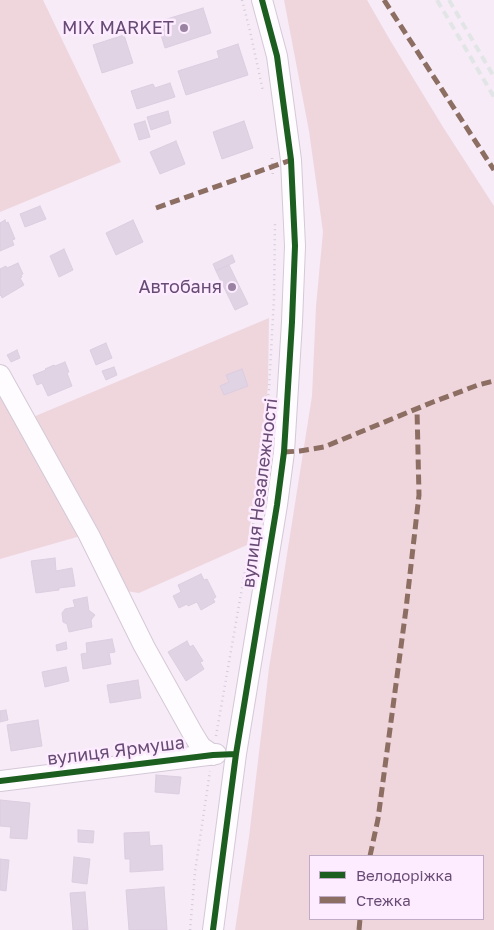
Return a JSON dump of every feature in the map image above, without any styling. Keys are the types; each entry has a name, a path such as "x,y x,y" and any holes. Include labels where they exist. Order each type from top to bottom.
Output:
{"street":[{"name":"вулиця Незалежності","path":"213,930 236,754 278,505 292,331 295,246 291,160 277,56 262,0"},
{"path":"0,375 90,536 144,646 193,734 201,747 213,754"},
{"name":"вулиця Ярмуша","path":"0,781 213,754 236,754"}],"path":[{"path":"242,0 265,99"},
{"path":"272,154 274,184"},
{"path":"190,930 195,872 213,754 255,514 269,389 276,219"}],"shaded area":[{"path":"0,0 43,0 121,162 0,212"},
{"path":"284,0 367,0 443,127 494,206 494,930 235,930 249,837 269,668 312,396 316,306 323,232 309,131"},
{"path":"269,318 268,385 262,451 247,545 139,593 125,591 33,417"},
{"path":"0,376 84,535 0,559"}],"building":[{"name":"MIX MARKET","path":"203,8 211,33 165,48 157,22"},
{"path":"124,35 133,63 102,73 93,45"},
{"path":"238,44 248,75 186,95 178,71 219,58 217,51"},
{"path":"170,83 175,97 137,109 131,91 153,84 155,88"},
{"path":"168,111 171,123 151,130 147,117"},
{"path":"145,121 150,137 139,140 134,124"},
{"path":"244,121 253,148 222,159 213,132"},
{"path":"176,141 185,164 160,174 150,152"},
{"path":"40,206 46,219 25,227 20,214"},
{"path":"5,220 6,223 8,222 15,239 12,240 14,245 0,251 0,223"},
{"path":"133,220 143,242 116,255 106,233"},
{"path":"64,249 73,270 59,277 50,256"},
{"path":"232,255 235,262 216,271 213,264"},
{"path":"18,263 23,274 20,278 24,285 2,298 0,296 0,269"},
{"name":"Автобаня","path":"229,265 248,304 235,310 216,271"},
{"path":"106,343 112,358 96,365 90,350"},
{"path":"17,350 20,358 11,362 7,355"},
{"path":"65,362 72,386 48,396 42,383 37,385 33,375"},
{"path":"114,367 117,375 106,380 102,371"},
{"path":"242,369 248,386 224,395 220,386 229,382 226,375"},
{"path":"55,558 56,571 72,568 75,586 36,593 31,561"},
{"path":"201,574 204,580 207,579 216,597 213,599 215,602 201,610 197,602 179,608 173,596 181,592 178,585"},
{"path":"87,597 89,611 95,615 91,620 92,627 69,632 67,624 63,622 62,613 65,609 75,607 73,600"},
{"path":"112,639 115,652 109,653 111,664 83,669 81,654 87,653 86,643"},
{"path":"187,641 190,647 193,645 203,661 200,662 204,669 186,681 168,652"},
{"path":"66,642 67,649 57,651 56,645"},
{"path":"66,667 69,681 45,687 42,672"},
{"path":"138,680 141,698 110,703 107,685"},
{"path":"6,710 8,720 0,722 0,711"},
{"path":"38,720 42,746 11,751 7,725"},
{"path":"156,775 181,777 179,794 155,792"},
{"path":"0,800 30,803 27,839 10,838 11,827 0,826"},
{"path":"78,830 94,831 93,843 78,842"},
{"path":"149,832 150,846 162,845 163,870 130,872 130,859 125,859 124,833"},
{"path":"74,857 90,859 87,884 72,882"},
{"path":"0,859 9,860 6,891 0,890"},
{"path":"164,887 167,930 129,930 126,890"},
{"path":"85,892 88,930 73,930 70,893"}],"railway":[{"path":"437,0 494,97"},
{"path":"449,0 494,77"}],"marked path":[{"path":"384,0 494,170"},
{"path":"156,208 291,160"},
{"path":"284,452 324,447 433,402 494,381"},
{"path":"370,855 378,819 419,495 417,409"},
{"path":"359,930 360,920"}],"cycle path":[{"path":"213,930 236,754 284,452 292,322 295,246 291,160 277,56 262,0"},
{"path":"0,781 213,755 236,754"}],"place":[{"name":"MIX MARKET","path":"184,28"},
{"name":"Автобаня","path":"232,287"}]}
